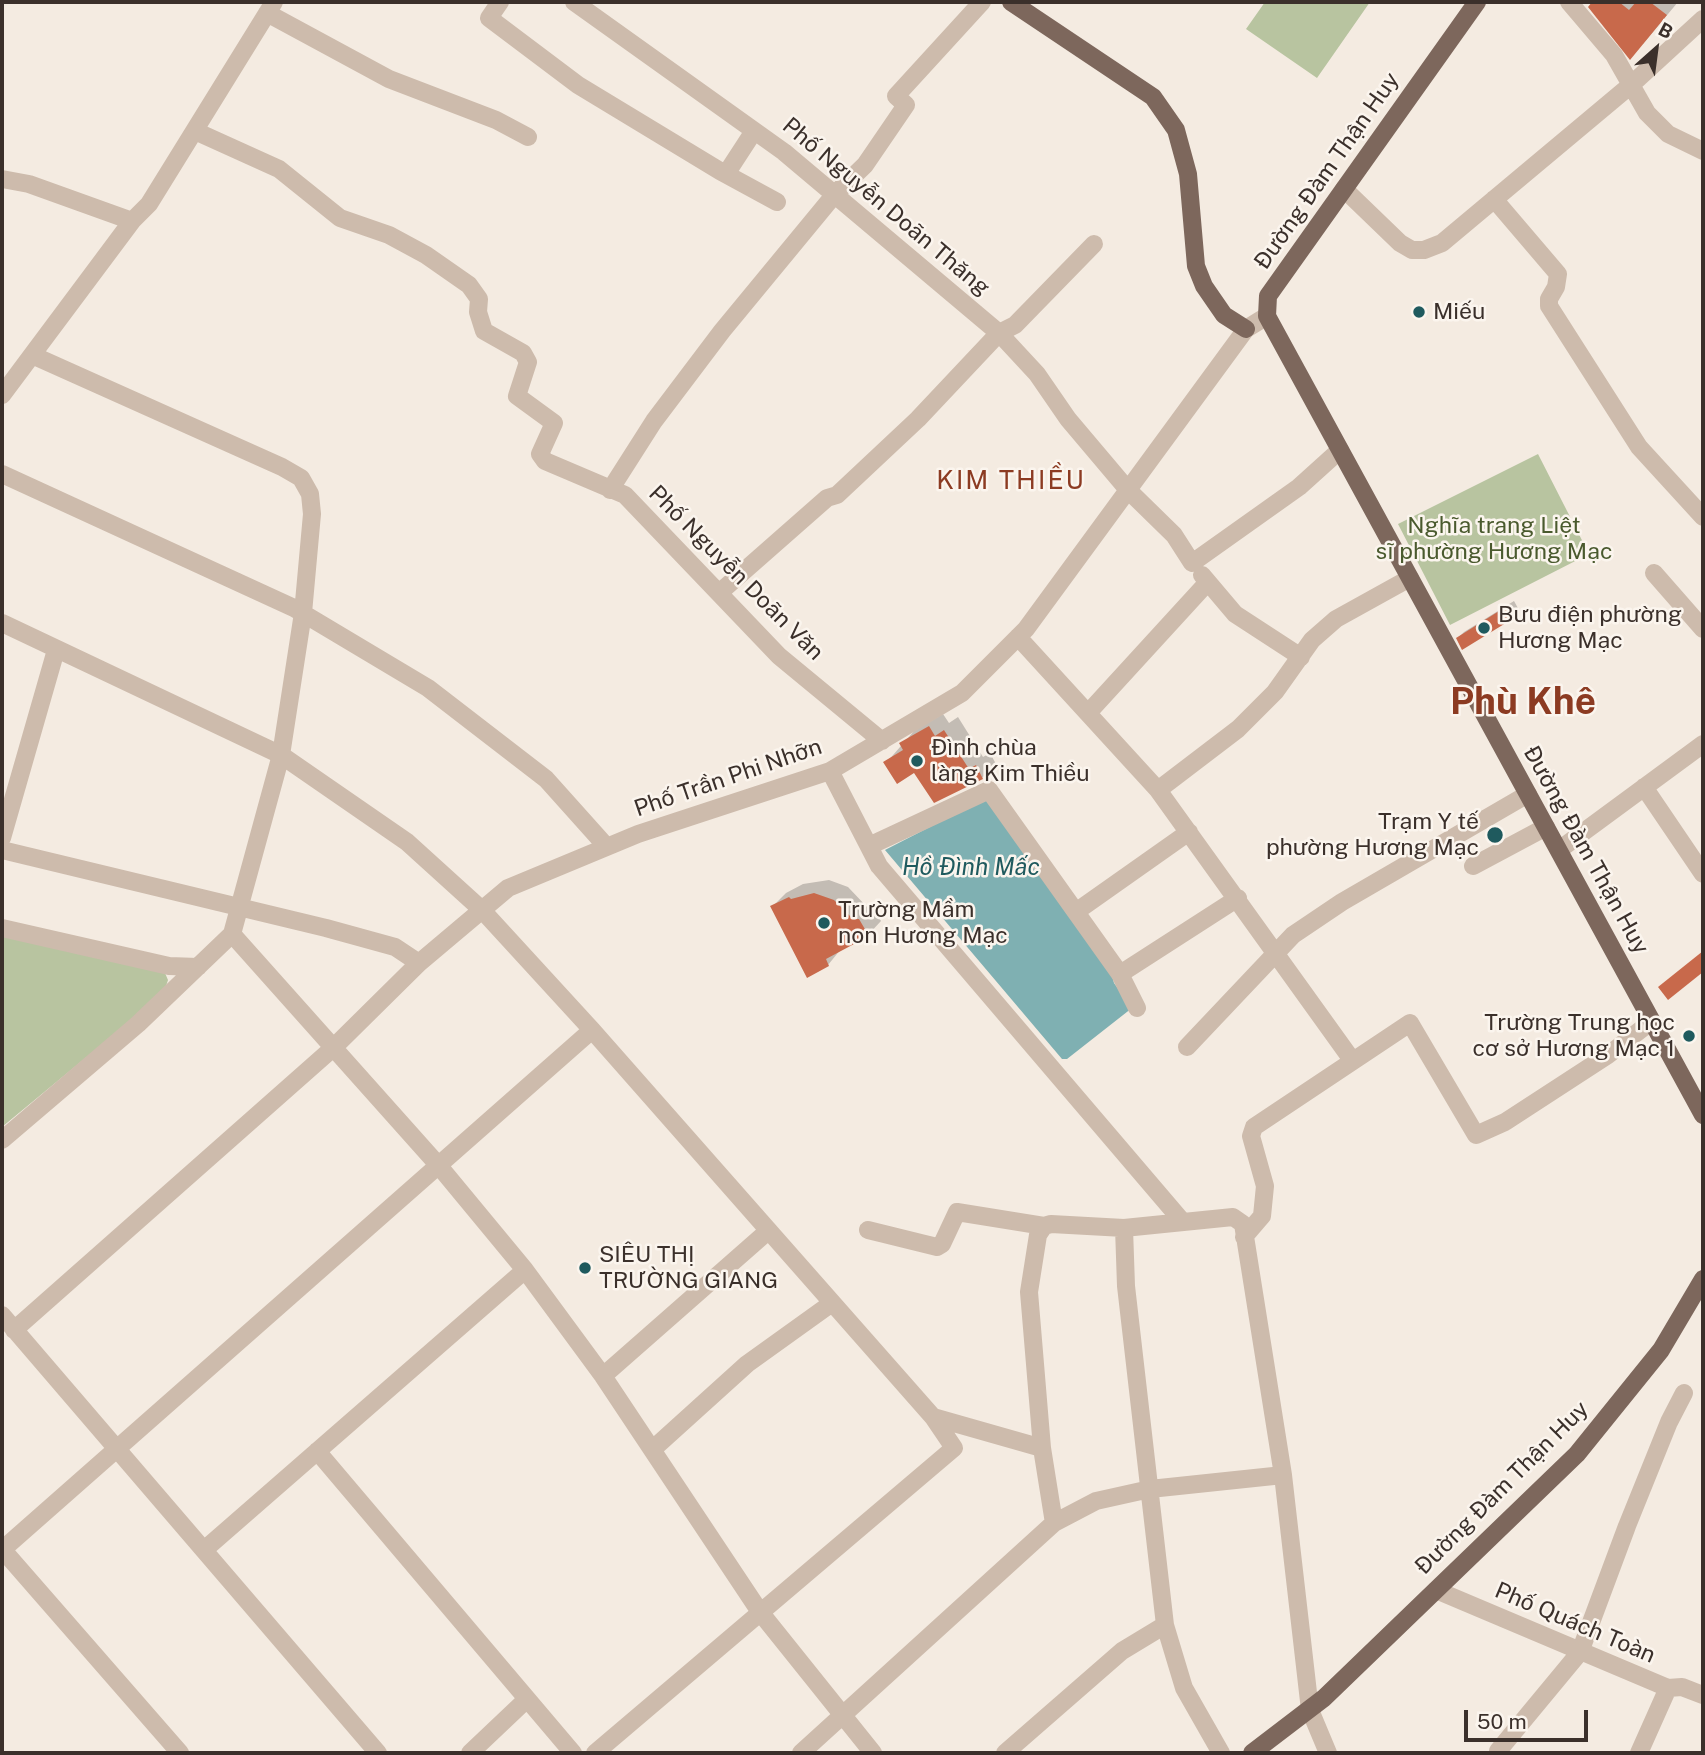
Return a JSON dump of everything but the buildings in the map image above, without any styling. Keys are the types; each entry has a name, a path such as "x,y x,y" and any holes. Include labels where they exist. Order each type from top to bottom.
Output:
{"main road":[{"path":"1011,2 1153,97 1176,130 1188,174 1196,266 1204,286 1224,316 1246,329"},
{"name":"Đường Đàm Thận Huy","path":"1477,2 1268,296 1267,316 1703,1115"},
{"name":"Đường Đàm Thận Huy","path":"1252,1753 1310,1710 1577,1454 1661,1350 1703,1279"}],"street":[{"path":"500,2 489,18 578,85 778,202"},
{"name":"Phố Nguyễn Doãn Thăng","path":"574,2 754,131 835,194 999,334 1037,374 1068,419 1128,490 1174,535 1207,583 1235,614 1301,657"},
{"path":"610,490 654,421 715,341 835,194 865,165 906,106 896,96 982,2"},
{"path":"1569,2 1614,55 1647,113 1668,134 1703,150"},
{"path":"2,395 132,221 149,204 270,7 389,79 496,120 528,137"},
{"path":"1344,189 1400,243 1412,250 1424,250 1442,243 1632,84 1703,19"},
{"name":"Phố Nguyễn Doãn Văn","path":"195,131 279,169 340,218 389,235 426,255 469,285 479,299 478,312 484,331 523,353 528,362 517,396 554,423 540,454 545,461 625,495 779,656 882,741"},
{"path":"726,174 754,131"},
{"path":"2,179 29,184 132,221"},
{"path":"1494,200 1558,274 1549,306 1639,447 1703,517"},
{"path":"719,593 827,498 837,495 918,419 999,334 1015,325 1094,244"},
{"name":"Phố Trần Phi Nhỡn","path":"15,1330 332,1048 419,963 508,888 606,846 830,771 962,693 1018,637 1246,329 1267,316"},
{"path":"2,1140 138,1024 232,934 281,755 303,613 312,514 310,494 301,478 282,467 32,355"},
{"path":"1192,563 1298,487 1340,450"},
{"path":"2,474 303,613 428,688 546,779 606,846"},
{"path":"1654,573 1703,629"},
{"path":"1158,790 1238,729 1275,692 1312,640 1336,619 1410,578"},
{"path":"1088,713 1207,583"},
{"path":"2,623 281,755 407,842 482,910 592,1030 933,1417 954,1448 595,1753"},
{"path":"1018,637 1158,790 1352,1060"},
{"path":"2,838 56,650"},
{"path":"1559,850 1702,748"},
{"path":"830,771 878,866 1182,1222"},
{"path":"1644,788 1703,874"},
{"path":"869,846 989,790 1120,974 1137,1009"},
{"path":"1186,1047 1293,935 1342,902 1528,794"},
{"path":"1473,866 1546,827"},
{"path":"1077,911 1189,832"},
{"path":"2,850 237,908 271,913 396,947 419,963"},
{"path":"1120,974 1238,898"},
{"path":"2,928 169,966 198,967"},
{"path":"232,934 439,1166 525,1270 603,1376 760,1612 873,1753"},
{"path":"1244,1237 1262,1216 1265,1186 1251,1136 1254,1127 1410,1023 1476,1135 1516,1114 1608,1055 1652,1021"},
{"path":"180,1753 2,1550 592,1030"},
{"path":"868,1230 937,1247 942,1244 957,1212 1044,1226 1124,1228 1233,1217 1243,1224 1283,1475 1310,1710 1328,1753"},
{"path":"1044,1226 1032,1256 1029,1283 1042,1448 1054,1522"},
{"path":"1124,1228 1126,1286 1165,1625 1185,1688 1221,1753"},
{"path":"603,1376 768,1231"},
{"path":"204,1550 525,1270"},
{"path":"653,1449 747,1364 832,1303"},
{"path":"2,1315 378,1753"},
{"path":"1498,1751 1580,1652 1627,1526 1669,1422 1684,1393"},
{"path":"933,1417 1042,1448"},
{"path":"317,1451 573,1753"},
{"path":"801,1753 1054,1522 1096,1501 1150,1489 1283,1475"},
{"name":"Phố Quách Toàn","path":"1436,1590 1668,1688 1639,1753"},
{"path":"1005,1753 1122,1651 1165,1625"},
{"path":"1668,1688 1682,1687 1703,1695"},
{"path":"470,1753 527,1699"}],"green space":[{"path":"1265,2 1370,2 1317,78 1246,29"},
{"name":"Nghĩa trang Liệt sĩ phường Hương Mạc","path":"1538,454 1589,554 1450,625 1398,524"},
{"path":"2,935 165,973 168,980 165,989 135,1017 2,1127"}],"water":[{"name":"Hồ Đình Mấc","path":"986,798 1111,972 1114,983 1132,1008 1067,1059 1062,1059 885,850"}],"place":[{"name":"Miếu","path":"1419,312"},
{"name":"Bưu điện phường Hương Mạc","path":"1484,628"},
{"name":"Đình chùa làng Kim Thiều","path":"917,761"},
{"name":"Trạm Y tế phường Hương Mạc","path":"1495,835"},
{"name":"Trường Mầm non Hương Mạc","path":"824,923"},
{"name":"Trường Trung học cơ sở Hương Mạc 1","path":"1689,1036"},
{"name":"SIÊU THỊ TRƯỜNG GIANG","path":"585,1268"}],"district":[{"name":"KIM THIỀU","path":"1011,481"},
{"name":"Phù Khê","path":"1523,703"}]}
